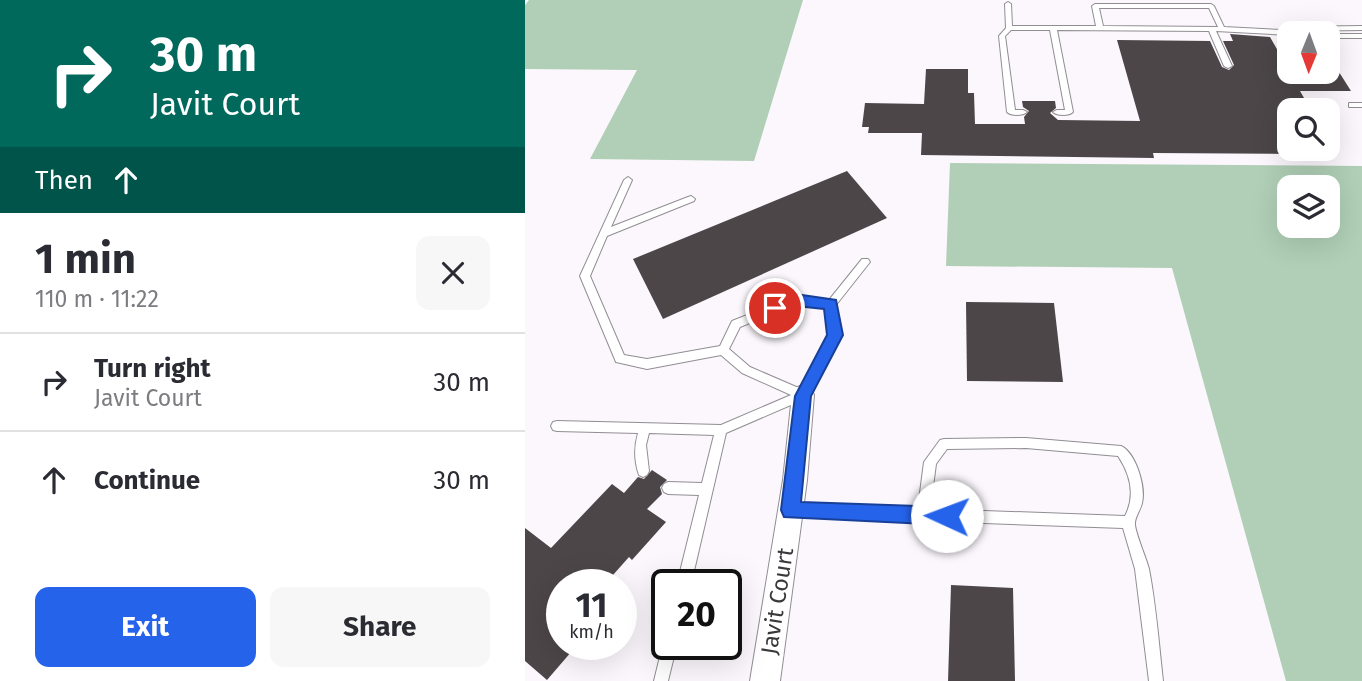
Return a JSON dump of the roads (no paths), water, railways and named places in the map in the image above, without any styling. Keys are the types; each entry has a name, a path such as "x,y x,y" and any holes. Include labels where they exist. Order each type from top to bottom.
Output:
{"street":[{"name":"Javit Court","path":"765,681 791,510 803,396"}],"lane":[{"path":"1008,4 1009,28 1002,36 1011,112 1023,112"},
{"path":"1100,29 1094,6 1211,6 1221,29"},
{"path":"1009,28 1362,28"},
{"path":"1053,29 1069,112 1057,112"},
{"path":"1212,29 1228,66"},
{"path":"1264,30 1277,31"},
{"path":"1341,36 1362,36"},
{"path":"1352,105 1362,105"},
{"path":"628,180 585,276 620,359 647,364 723,350"},
{"path":"604,234 691,199"},
{"path":"557,426 721,430 803,396 835,335 831,304 865,262"},
{"path":"723,350 736,324 795,300 831,304"},
{"path":"723,350 746,370 803,396"},
{"path":"643,471 639,445 645,429"},
{"path":"687,569 721,430"},
{"path":"923,515 930,462 944,444 1026,443 1121,451 1133,468 1138,508 1128,522"},
{"path":"668,488 706,489"},
{"path":"791,510 1128,522"},
{"path":"1128,522 1142,569 1156,681"},
{"path":"661,681 666,660"}]}
